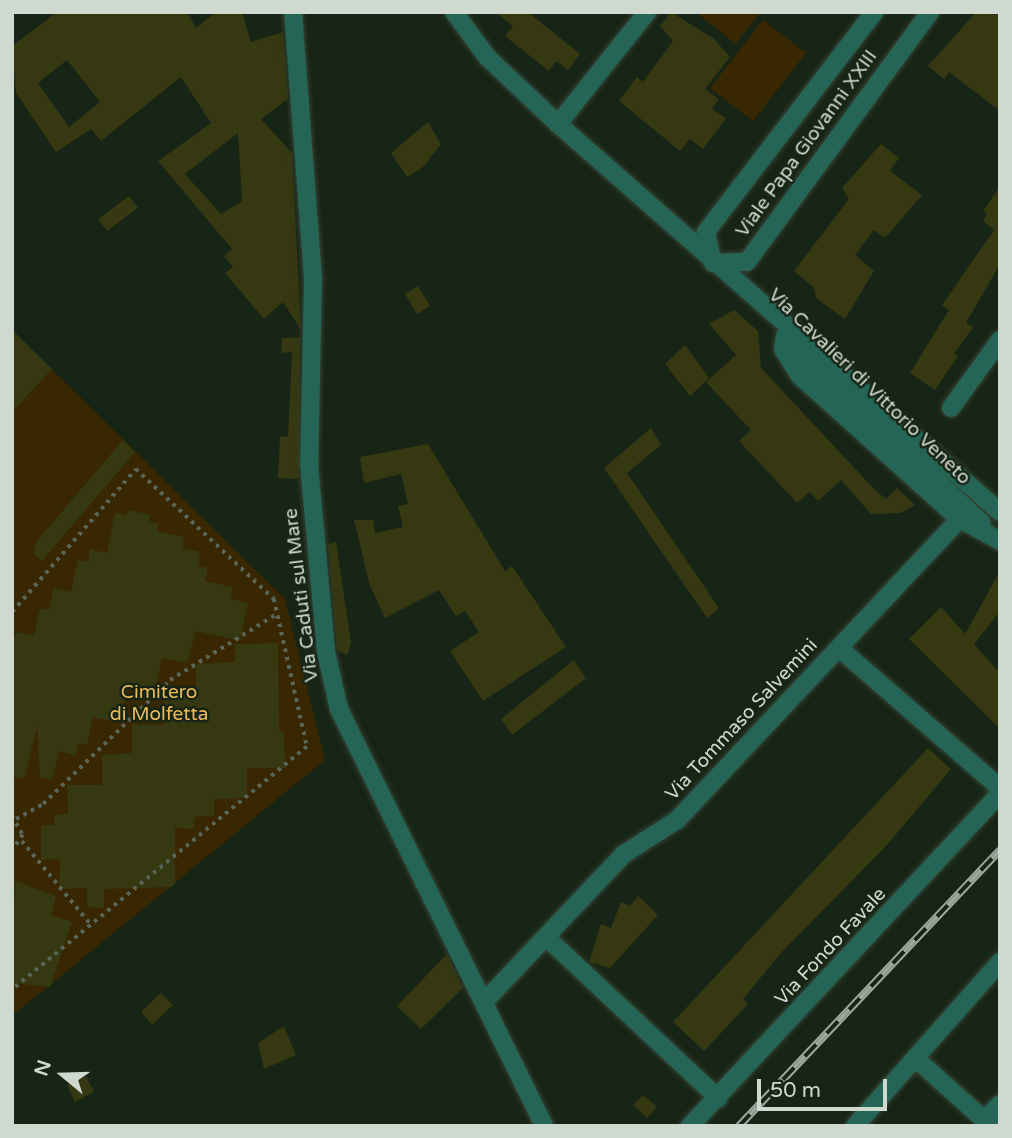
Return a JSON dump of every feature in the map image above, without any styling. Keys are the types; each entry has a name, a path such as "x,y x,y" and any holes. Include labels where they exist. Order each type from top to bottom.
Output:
{"street":[{"name":"Via Caduti sul Mare","path":"293,12 314,292 310,475 326,652 339,709 544,1126"},
{"name":"Via Cavalieri di Vittorio Veneto","path":"454,12 487,57 817,360 1000,539"},
{"path":"558,124 647,12"},
{"name":"Viale Papa Giovanni XXIII","path":"874,12 706,232 713,263 747,262 930,12"},
{"name":"Via Cavalieri di Vittorio Veneto","path":"713,263 785,336 1000,512"},
{"path":"785,336 783,349 800,376 960,519 1000,539"},
{"path":"951,408 1000,340"},
{"name":"Via Tommaso Salvemini","path":"484,1002 624,854 677,820 960,519"},
{"path":"839,648 1000,788"},
{"name":"Via Fondo Favale","path":"690,1126 1000,794"},
{"path":"546,936 718,1098"},
{"path":"855,1126 1000,962"},
{"path":"915,1058 988,1123 1000,1104"}],"path":[{"path":"12,612 136,469 274,599 307,747 12,990"},
{"path":"91,925 22,841 14,818 43,804 170,680 277,614"},
{"path":"12,852 22,841"}],"green space":[{"path":"696,12 761,12 735,44"},
{"path":"763,20 806,53 753,121 710,88"},
{"name":"Cimitero di Molfetta","path":"12,330 285,599 325,760 12,1016"}],"building":[{"path":"57,12 187,12 196,28 216,12 242,12 251,42 283,32 288,99 261,119 292,153 301,330 283,302 264,319 225,273 233,267 224,256 232,249 158,161 211,123 181,77 101,141 91,129 56,152 16,93 12,46","holes":["67,60 100,102 69,127 38,83","238,133 242,201 221,214 185,174"]},
{"path":"495,12 528,12 580,54 568,70 556,61 549,71 505,36 513,26"},
{"path":"671,12 714,39 730,57 705,89 719,99 712,109 726,118 703,149 690,139 680,151 619,101 637,77 643,82 673,41 660,26"},
{"path":"976,12 1000,12 1000,111 949,72 944,79 928,66"},
{"path":"428,122 441,144 423,167 407,177 391,153"},
{"path":"881,144 899,158 890,171 922,195 885,238 874,230 855,255 874,271 845,319 816,298 814,288 794,271 849,199 842,188"},
{"path":"1000,186 1000,264 966,323 973,327 954,354 958,356 935,390 910,373 949,310 942,305 994,230 983,221 987,214 983,211"},
{"path":"129,196 138,208 107,231 98,219"},
{"path":"418,286 430,306 417,314 405,294"},
{"path":"734,310 758,331 761,368 875,490 886,499 897,488 915,505 900,513 871,514 841,480 818,501 810,492 797,503 739,441 751,430 706,382 736,355 709,324"},
{"path":"12,330 52,369 12,412"},
{"path":"300,337 299,479 278,478 280,436 288,437 292,352 281,353 282,338"},
{"path":"685,345 709,378 690,396 665,364"},
{"path":"651,428 661,445 627,473 719,608 707,618 604,468"},
{"path":"123,440 135,452 42,561 34,554 36,542"},
{"path":"428,444 505,571 512,566 566,647 483,701 450,651 479,632 465,611 456,616 439,590 385,618 370,586 354,520 373,520 375,533 403,527 398,506 408,504 401,474 364,483 360,457"},
{"path":"128,510 151,515 149,522 159,524 157,531 184,537 183,548 200,552 198,566 208,568 205,581 233,587 231,599 248,603 240,641 196,631 187,663 162,658 154,694 128,688 121,723 93,717 87,745 78,744 75,755 59,751 52,780 40,777 37,727 24,779 12,776 12,644 17,632 34,635 40,608 49,610 54,588 71,592 78,560 88,562 90,549 107,553 115,513 126,515"},
{"path":"336,542 351,643 347,655 337,650 328,544"},
{"path":"1000,571 1000,611 974,644 1000,673 1000,729 909,639 941,607 965,634"},
{"path":"278,643 279,731 284,732 285,768 247,768 247,798 214,799 214,816 194,817 194,829 175,828 175,884 171,887 104,889 104,908 87,907 87,888 59,889 60,859 41,860 41,825 54,825 54,815 68,814 67,785 102,785 102,755 132,753 132,724 164,725 163,696 196,693 196,664 235,662 235,644"},
{"path":"574,660 586,678 512,735 501,719"},
{"path":"928,748 951,769 887,845 780,954 743,999 748,1004 704,1051 673,1022"},
{"path":"15,881 56,896 51,915 72,922 50,987 12,983"},
{"path":"638,896 658,915 610,968 589,962 601,924 611,928 621,902 630,906"},
{"path":"447,954 463,988 421,1029 397,1006"},
{"path":"161,993 173,1005 152,1025 141,1012"},
{"path":"284,1026 296,1055 264,1069 258,1043"},
{"path":"86,1076 94,1092 75,1102 67,1085"},
{"path":"643,1095 657,1107 647,1118 633,1105"}],"railway":[{"path":"739,1126 1000,850"}]}
